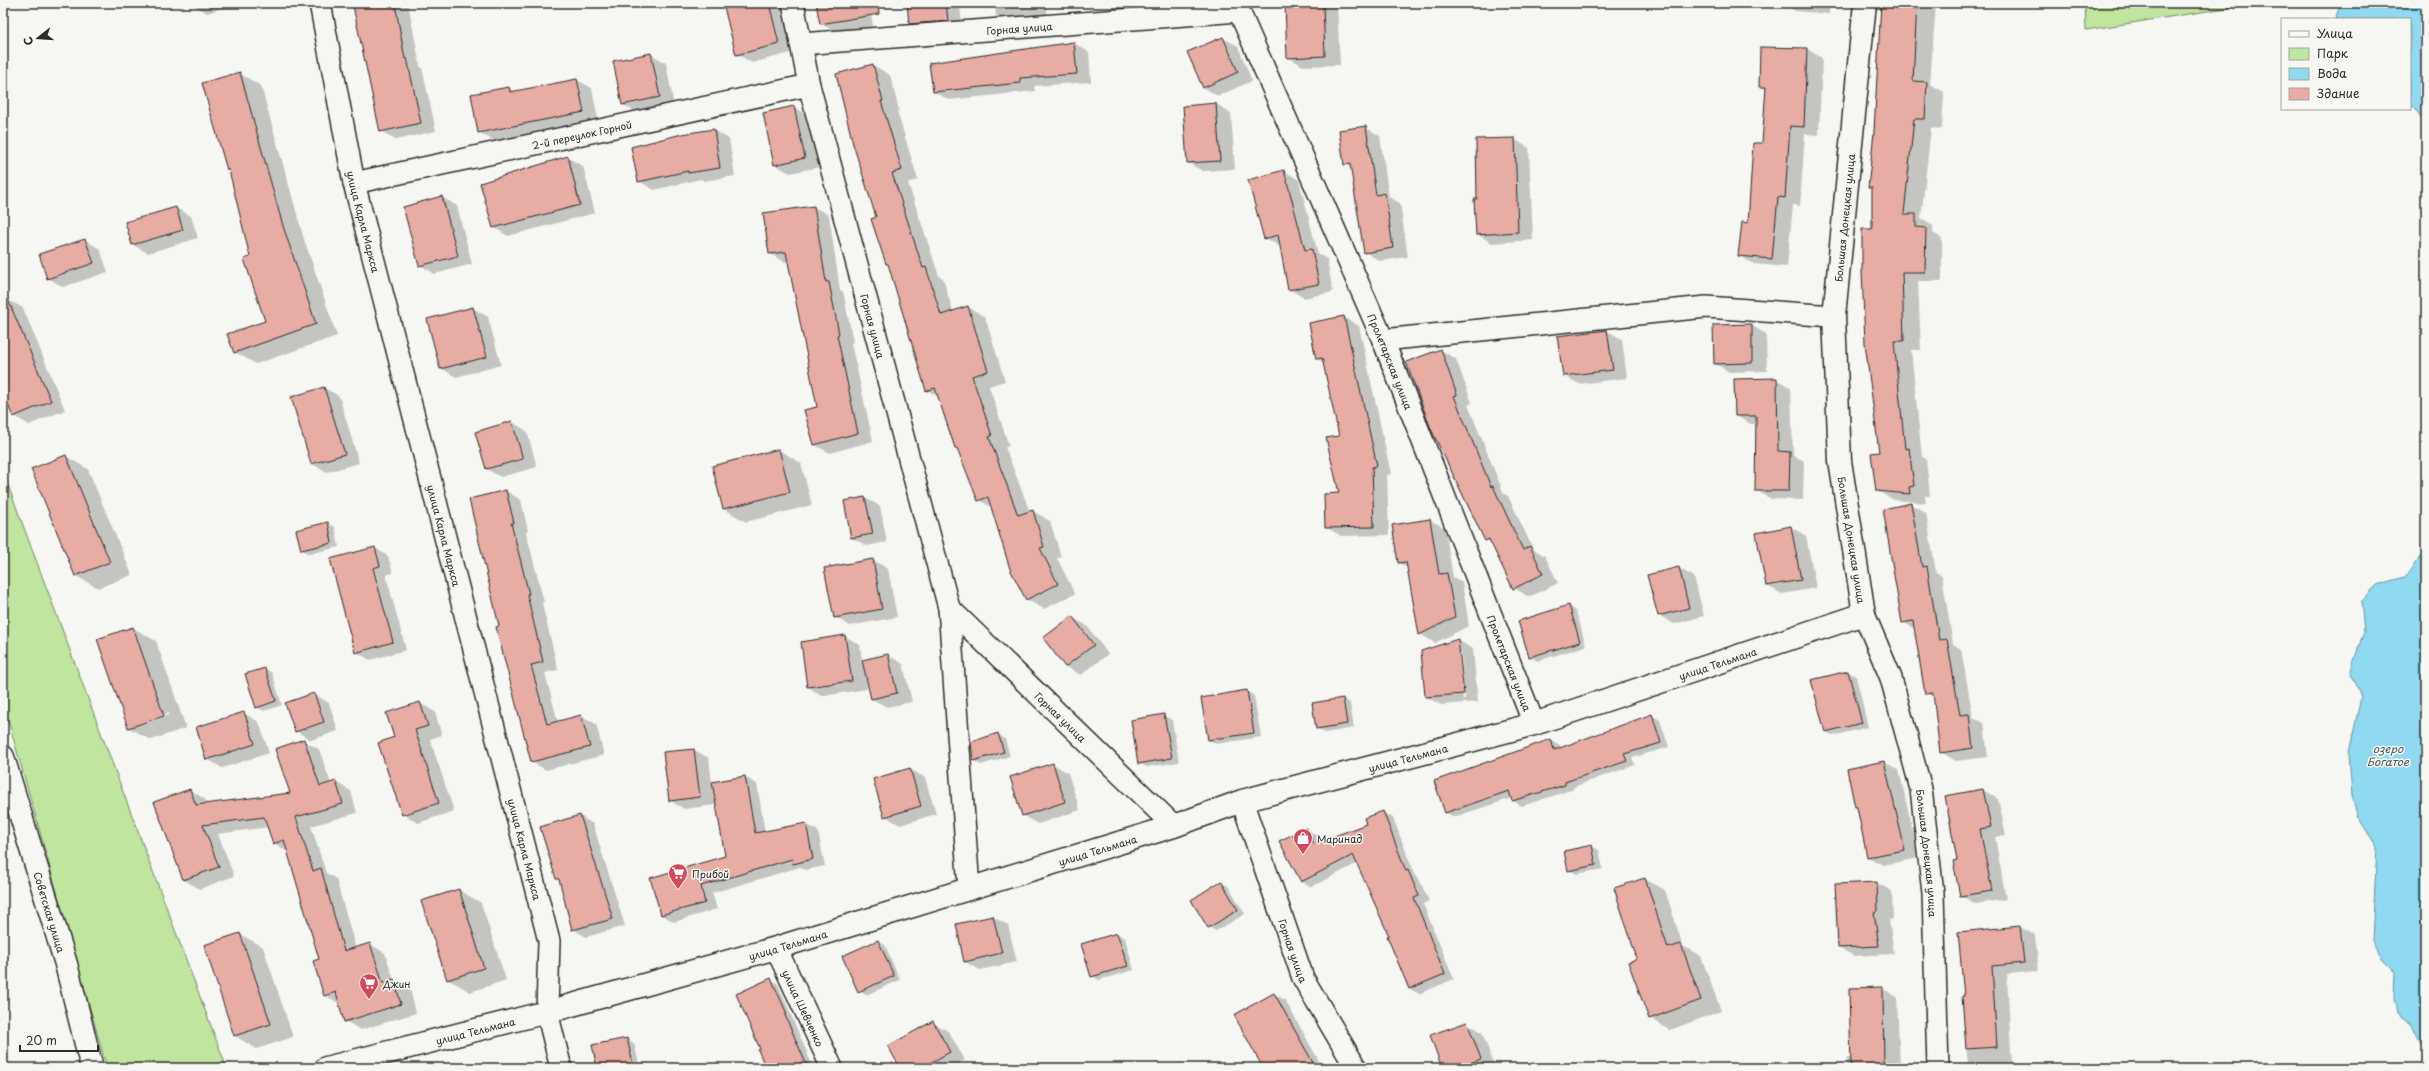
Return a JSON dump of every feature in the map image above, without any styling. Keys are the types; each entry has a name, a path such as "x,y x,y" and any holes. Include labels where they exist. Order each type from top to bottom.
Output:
{"street":[{"name":"улица Карла Маркса","path":"320,3 354,183 549,941 547,1012 561,1068"},
{"name":"Горная улица","path":"793,3 809,85 949,608 969,889"},
{"name":"Большая Донецкая улица","path":"1865,3 1834,316 1840,461 1864,614 1891,678 1921,788 1933,893 1938,1068"},
{"name":"Горная улица","path":"801,44 1238,7"},
{"name":"Пролетарская улица","path":"1238,7 1383,340 1534,724"},
{"name":"2-й переулок Горной","path":"354,183 809,85"},
{"path":"1383,340 1706,307 1834,316"},
{"name":"Горная улица","path":"949,608 1174,826"},
{"name":"улица Тельмана","path":"326,1068 547,1012 776,948 1174,826 1242,801 1534,724 1864,614"},
{"name":"Советская улица","path":"3,757 66,964 92,1068"},
{"name":"Горная улица","path":"1242,801 1303,978 1356,1068"},
{"name":"улица Шевченко","path":"776,948 832,1068"}],"green space":[{"path":"2085,3 2259,3 2086,30"},
{"path":"3,472 226,1066 217,1068 107,1068 3,702"}],"water":[{"path":"2341,3 2426,3 2426,124 2411,103 2411,18 2335,18"},
{"name":"озеро Богатое","path":"2426,540 2426,1055 2411,1023 2397,1012 2394,998 2395,973 2382,960 2372,940 2377,847 2358,817 2352,796 2349,753 2361,697 2350,673 2364,631 2361,602 2377,585 2405,577 2423,553"}],"building":[{"path":"368,3 395,3 405,59 407,58 421,123 380,132 353,6"},
{"path":"723,3 769,3 779,44 736,55"},
{"path":"816,3 878,3 879,14 820,24"},
{"path":"907,3 946,3 948,21 909,24"},
{"path":"1285,3 1323,3 1325,56 1287,58"},
{"path":"1881,3 1917,3 1913,81 1927,82 1925,119 1914,119 1904,214 1916,214 1916,227 1926,228 1925,272 1902,272 1904,341 1894,341 1905,449 1909,448 1914,486 1909,487 1910,494 1876,491 1871,453 1879,452 1865,343 1862,229 1872,229 1872,188 1868,188 1874,132"},
{"path":"1223,37 1238,72 1203,88 1187,52"},
{"path":"1074,42 1077,74 1020,78 1020,83 933,92 929,63"},
{"path":"1760,47 1807,48 1804,127 1790,126 1785,198 1778,197 1772,259 1738,256 1742,222 1748,223 1753,143 1762,143 1766,87 1759,87"},
{"path":"651,53 660,97 622,105 613,61"},
{"path":"873,64 883,101 881,101 902,170 892,173 923,268 926,267 941,315 968,306 988,371 972,376 992,436 989,437 1018,515 1033,510 1044,547 1040,548 1058,584 1026,600 1010,569 988,497 978,501 957,448 955,448 935,388 926,391 888,264 886,264 871,219 876,217 853,144 836,74"},
{"path":"240,72 283,226 316,324 234,353 227,334 265,321 244,259 250,257 229,170 227,170 202,83"},
{"path":"577,79 584,112 478,133 471,94 509,87 510,92"},
{"path":"1216,103 1220,161 1187,163 1183,106"},
{"path":"794,106 805,158 774,165 763,113"},
{"path":"1366,126 1376,195 1385,193 1393,248 1364,253 1350,164 1344,165 1339,130"},
{"path":"714,129 720,168 688,173 688,171 638,182 631,147 682,134"},
{"path":"1515,138 1518,232 1476,235 1474,199 1477,199 1476,139"},
{"path":"568,156 580,205 493,228 480,183"},
{"path":"1284,170 1305,250 1312,249 1319,284 1288,290 1278,235 1264,239 1248,180"},
{"path":"442,196 458,256 419,266 403,207"},
{"path":"814,206 826,282 829,282 839,334 837,335 858,433 814,445 804,410 817,407 786,252 769,254 763,213"},
{"path":"176,207 183,230 132,245 125,222"},
{"path":"85,239 94,263 47,279 39,254"},
{"path":"3,288 51,401 13,417 3,393"},
{"path":"473,307 487,357 440,369 427,319"},
{"path":"1344,316 1377,466 1372,467 1374,527 1325,528 1324,494 1339,493 1326,438 1339,436 1322,358 1316,359 1309,323"},
{"path":"1752,324 1752,363 1714,364 1713,325"},
{"path":"1607,330 1613,370 1563,376 1557,336"},
{"path":"1441,349 1457,395 1454,396 1491,487 1493,486 1523,550 1530,546 1543,574 1513,589 1489,539 1485,541 1431,429 1406,362"},
{"path":"1777,378 1778,451 1790,452 1789,491 1755,491 1756,416 1735,416 1734,379"},
{"path":"324,387 345,454 311,464 291,397"},
{"path":"512,421 523,459 486,469 475,432"},
{"path":"779,449 790,492 723,509 712,466"},
{"path":"66,455 110,562 75,576 31,469"},
{"path":"506,490 514,523 511,523 529,594 527,594 543,662 531,665 547,724 581,715 590,747 531,762 496,627 499,626 469,499"},
{"path":"865,497 873,534 851,538 844,501"},
{"path":"1911,503 1922,567 1927,566 1939,640 1947,639 1960,715 1969,714 1973,748 1940,753 1933,693 1925,694 1913,621 1902,623 1883,509"},
{"path":"1430,519 1439,574 1447,573 1455,617 1419,635 1406,562 1398,563 1392,525"},
{"path":"328,522 332,543 301,550 296,530"},
{"path":"1791,526 1801,580 1766,586 1756,533"},
{"path":"375,547 380,566 373,568 393,642 355,653 330,559"},
{"path":"873,559 882,609 834,618 824,568"},
{"path":"1679,567 1689,608 1658,616 1647,575"},
{"path":"1569,605 1580,642 1529,657 1518,621"},
{"path":"1072,616 1094,645 1065,667 1043,638"},
{"path":"133,627 164,716 128,728 97,639"},
{"path":"845,635 852,681 807,687 801,642"},
{"path":"1458,639 1464,694 1425,697 1421,651"},
{"path":"888,654 897,693 871,699 862,660"},
{"path":"265,668 276,701 256,708 245,674"},
{"path":"1848,671 1862,723 1825,732 1811,680"},
{"path":"1247,690 1254,733 1208,740 1201,698"},
{"path":"314,693 324,722 295,732 285,703"},
{"path":"1343,698 1347,724 1316,729 1312,703"},
{"path":"420,702 428,726 415,730 439,803 402,815 378,743 394,737 386,713"},
{"path":"244,712 255,744 206,760 196,727"},
{"path":"1164,714 1172,758 1138,764 1131,720"},
{"path":"1652,714 1661,743 1624,754 1627,761 1565,782 1565,785 1512,801 1509,791 1445,813 1434,781 1551,739 1554,750"},
{"path":"998,733 1004,752 973,761 971,742"},
{"path":"304,739 320,786 336,781 343,804 296,817 313,871 321,868 344,951 370,943 383,983 394,979 401,1004 344,1022 336,992 324,996 313,961 319,959 284,840 273,844 264,817 203,825 219,867 183,880 154,802 190,789 196,805 290,793 275,749"},
{"path":"694,749 700,797 669,801 663,752"},
{"path":"1884,761 1905,850 1867,857 1857,807 1855,807 1847,769"},
{"path":"1053,763 1065,802 1022,816 1010,777"},
{"path":"910,768 921,806 884,817 873,779"},
{"path":"745,776 755,833 806,823 813,859 793,864 792,859 701,886 705,903 661,915 650,878 725,856 712,782"},
{"path":"1983,789 1991,827 1980,829 1992,891 1960,896 1953,861 1957,860 1945,796"},
{"path":"1383,811 1406,871 1408,870 1419,896 1414,898 1445,974 1409,989 1387,936 1389,936 1353,855 1301,882 1279,841 1306,828 1314,844 1366,824 1364,818"},
{"path":"580,815 613,919 572,930 559,879 556,879 540,827"},
{"path":"1592,845 1596,865 1568,871 1564,851"},
{"path":"1645,878 1668,948 1681,944 1701,1000 1649,1019 1628,962 1637,959 1614,888"},
{"path":"1221,881 1238,910 1208,928 1191,900"},
{"path":"1877,882 1878,911 1874,912 1879,946 1838,948 1835,884"},
{"path":"459,889 484,968 447,980 421,901"},
{"path":"993,916 1002,953 964,962 956,924"},
{"path":"2020,926 2024,963 1992,966 1997,1047 1966,1049 1962,996 1964,996 1958,932"},
{"path":"240,933 271,1024 234,1036 204,945"},
{"path":"1117,933 1128,966 1091,977 1081,944"},
{"path":"878,940 894,976 858,992 842,956"},
{"path":"771,978 808,1068 766,1068 758,1050 760,1049 736,994"},
{"path":"1883,987 1884,1068 1851,1068 1849,988"},
{"path":"1274,993 1316,1068 1263,1068 1234,1015"},
{"path":"933,1021 950,1052 921,1068 900,1068 888,1046"},
{"path":"1467,1022 1481,1059 1457,1068 1442,1068 1430,1035"},
{"path":"627,1038 634,1068 597,1068 592,1045"}],"place":[{"name":"Маринад","path":"1303,855"},
{"name":"Прибой","path":"678,890"},
{"name":"Джин","path":"369,1000"}]}
